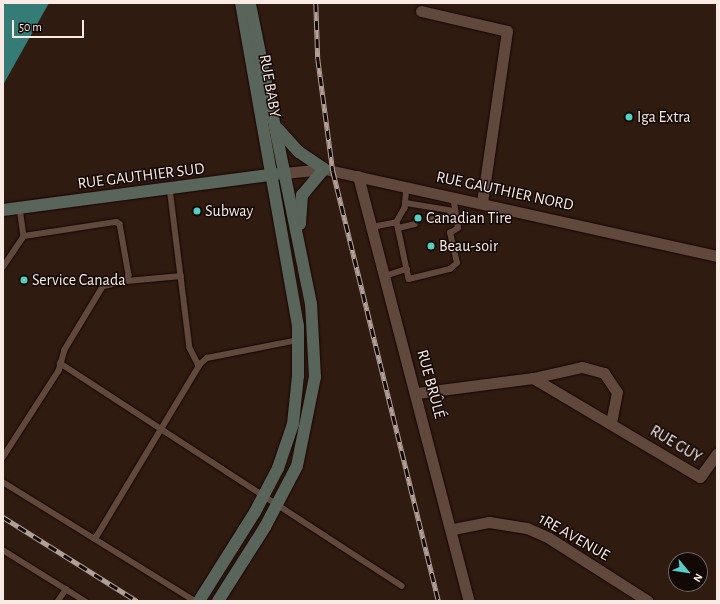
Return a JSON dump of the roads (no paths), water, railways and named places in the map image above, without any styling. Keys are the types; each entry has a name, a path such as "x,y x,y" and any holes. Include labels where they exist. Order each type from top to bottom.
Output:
{"main road":[{"name":"RUE BABY","path":"199,601 263,496 278,468 293,424 298,340 240,3"},
{"name":"RUE BABY","path":"250,3 276,124 284,173 304,270"},
{"path":"218,601 277,505 299,459 315,377 311,304 304,270 299,203 305,188 324,168 292,146 276,124"},
{"name":"RUE GAUTHIER SUD","path":"3,210 284,173"}],"street":[{"path":"421,11 508,31 482,204"},
{"name":"RUE GAUTHIER NORD","path":"284,173 324,168 717,256"},
{"name":"RUE BRÛLÉ","path":"358,176 453,529 469,601"},
{"path":"417,393 533,378 582,367 604,373 617,392 611,423"},
{"name":"RUE GUY","path":"533,378 700,477 717,454"},
{"name":"1RE AVENUE","path":"453,529 489,522 527,528 549,538 648,601"}],"lane":[{"path":"407,186 406,203 397,222 409,279 450,269 457,263 450,234 458,228 453,197"},
{"path":"170,188 190,348 199,366"},
{"path":"406,203 455,213"},
{"path":"3,267 24,236 20,208"},
{"path":"429,220 455,213"},
{"path":"372,226 397,222"},
{"path":"24,236 120,224 129,275 127,281"},
{"path":"398,228 415,224"},
{"path":"385,276 407,269"},
{"path":"3,458 59,371 60,363 103,287 110,282 181,276"},
{"path":"95,539 199,366 207,358 298,340"},
{"path":"60,363 402,586"},
{"path":"3,482 196,601"},
{"path":"3,550 85,601"},
{"path":"58,601 66,589"}],"water":[{"path":"3,3 49,3 3,85"}],"railway":[{"path":"316,3 318,59 333,171 439,601"},
{"path":"3,517 137,601"}],"place":[{"name":"Iga Extra","path":"629,117"},
{"name":"Subway","path":"197,211"},
{"name":"Canadian Tire","path":"418,218"},
{"name":"Beau-soir","path":"431,246"},
{"name":"Service Canada","path":"24,280"}]}
